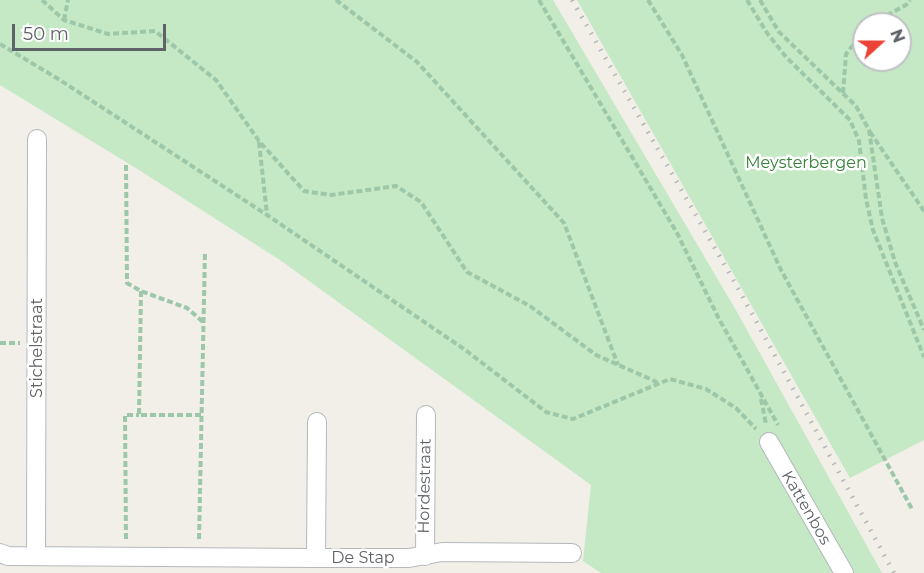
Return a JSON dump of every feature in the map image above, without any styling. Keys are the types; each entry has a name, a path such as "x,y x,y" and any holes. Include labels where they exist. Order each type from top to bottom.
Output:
{"street":[{"name":"Stichelstraat","path":"36,556 37,139"},
{"name":"Hordestraat","path":"425,556 426,415"},
{"path":"316,558 317,422"},
{"name":"Kattenbos","path":"769,442 844,573"},
{"name":"De Stap","path":"0,553 8,556 126,557 154,565 199,557 409,558 442,552 572,553"}],"path":[{"path":"42,0 64,20 108,34 155,31 216,80 259,141 304,191 331,195 396,186 421,202 467,272 530,306 596,355 658,383"},
{"path":"64,20 68,0"},
{"path":"336,0 417,62 564,223 618,365"},
{"path":"539,0 677,233 718,317 761,396 769,442"},
{"path":"648,0 682,55 781,270 912,509"},
{"path":"747,0 767,33 786,57 850,120 859,141 866,199 873,230 924,357"},
{"path":"760,0 779,32 856,106 869,130 924,210"},
{"path":"893,12 910,0"},
{"path":"0,44 60,80 267,215 464,349 546,412 573,419 670,379 705,389 736,408 769,442"},
{"path":"843,94 846,54 852,46"},
{"path":"869,130 882,218 895,262 924,330"},
{"path":"259,141 267,215"},
{"path":"126,165 127,283 141,291 187,308 203,323"},
{"path":"199,557 205,251"},
{"path":"140,415 141,291"},
{"path":"126,557 125,415 201,416"}],"green space":[{"path":"0,0 553,0 737,312 882,573 601,573 583,561 591,485 280,260 0,85"},
{"name":"Meysterbergen","path":"577,0 924,0 924,440 850,478"}],"railway":[{"path":"572,0 739,290 894,573"}]}
